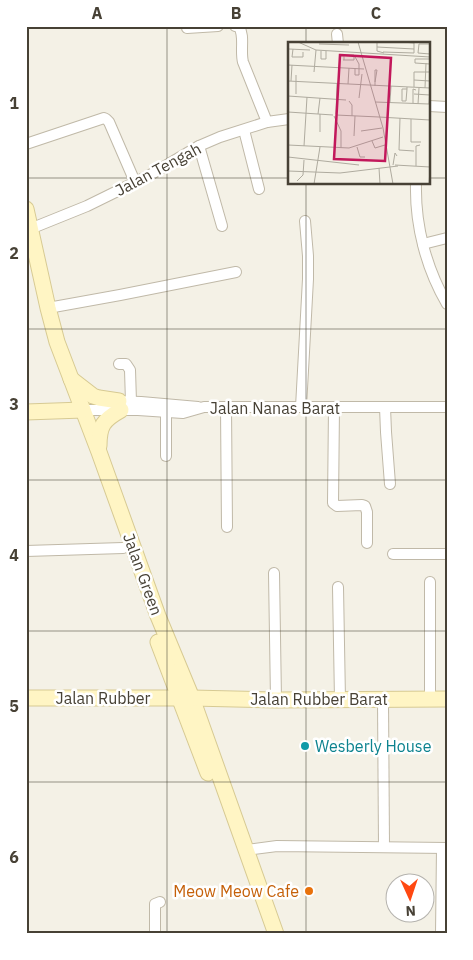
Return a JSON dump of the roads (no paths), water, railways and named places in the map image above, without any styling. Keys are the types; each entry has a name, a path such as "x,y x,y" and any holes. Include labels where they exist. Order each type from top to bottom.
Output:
{"main road":[{"name":"Jalan Green","path":"26,209 57,342 123,548 247,850 276,934"},
{"name":"Jalan Green","path":"26,256 38,312 48,343 99,452 158,616 267,934"},
{"path":"70,378 93,396 124,404"},
{"path":"26,403 77,406"},
{"path":"99,452 99,433 103,424 124,404"},
{"path":"26,412 77,406"},
{"name":"Jalan Rubber","path":"26,698 185,698"},
{"name":"Jalan Rubber Barat","path":"185,698 276,700 447,699"}],"street":[{"path":"187,28 218,26"},
{"path":"235,26 239,27 242,32 241,54 243,62 267,122"},
{"path":"430,106 447,106"},
{"path":"26,144 106,118 135,182"},
{"name":"Jalan Tengah","path":"30,229 87,206 150,175 199,146 267,122 288,118"},
{"path":"244,130 259,189"},
{"path":"199,146 222,226"},
{"path":"416,185 417,219 426,257 435,281 447,304"},
{"path":"301,407 308,279 308,256 304,221"},
{"path":"423,244 447,238"},
{"path":"48,308 236,272"},
{"path":"119,364 126,364 130,370 124,404"},
{"path":"77,406 124,404 182,405 204,408"},
{"name":"Jalan Nanas Barat","path":"124,404 166,412 183,413 204,408 447,407"},
{"path":"334,407 333,503 336,506 365,506 367,512 367,543"},
{"path":"386,407 386,442 390,484"},
{"path":"226,408 227,527"},
{"path":"166,412 166,456"},
{"path":"26,551 123,548"},
{"path":"393,554 447,554"},
{"path":"274,573 276,700"},
{"path":"430,582 430,699"},
{"path":"338,587 340,700"},
{"path":"383,699 384,847"},
{"path":"247,850 277,846 444,848 441,934"},
{"path":"155,934 155,904 160,902"}],"place":[{"name":"Wesberly House","path":"305,746"},
{"name":"Meow Meow Cafe","path":"309,891"}]}
